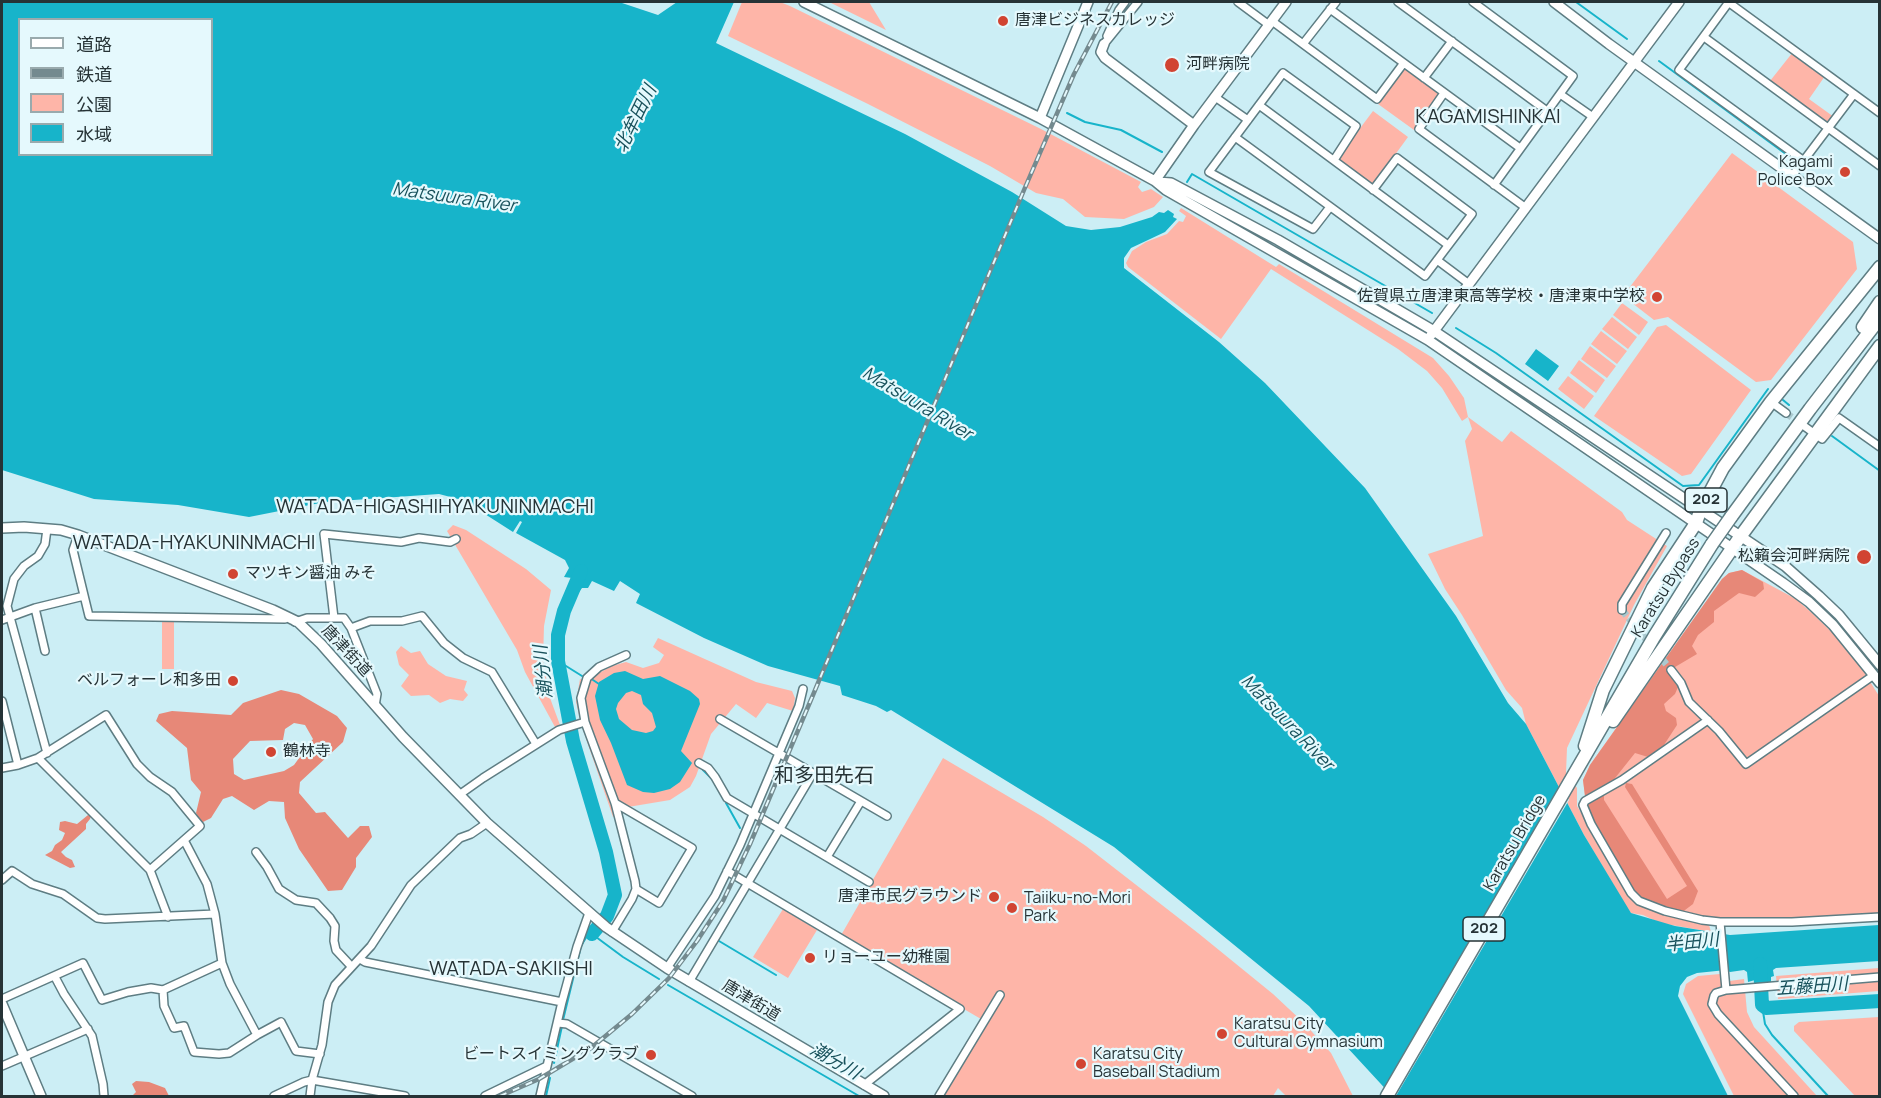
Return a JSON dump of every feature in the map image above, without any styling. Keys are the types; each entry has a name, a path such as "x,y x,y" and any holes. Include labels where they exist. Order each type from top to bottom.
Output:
{"highway":[{"name":"202","path":"1581,762 1603,690 1653,588 1698,517 1723,468 1771,402 1880,267"},
{"name":"Karatsu Bypass","path":"1810,409 1880,302"},
{"name":"Karatsu Bypass","path":"1581,762 1654,637 1712,544 1810,409 1880,318"},
{"name":"202","path":"1581,762 1614,720 1736,542 1880,346"},
{"name":"Karatsu Bridge","path":"1387,1096 1581,762"}],"street":[{"path":"804,2 1040,118 1431,336 1736,542 1817,609 1851,645 1877,679 1746,764 1708,720 1695,710 1681,683 1671,670"},
{"path":"1040,118 1088,2"},
{"path":"1125,2 1119,10 1101,52 1105,58 1194,126"},
{"path":"1104,44 1138,2"},
{"path":"1238,2 1303,44 1377,99 1403,64"},
{"path":"1155,181 1286,2"},
{"path":"1303,44 1336,2"},
{"path":"1398,2 1548,111"},
{"path":"1554,2 1880,239"},
{"path":"1431,336 1679,2"},
{"path":"1804,161 1679,70 1728,2 1880,113"},
{"path":"1478,3 1573,76 1494,185"},
{"path":"1330,9 1520,148"},
{"path":"1704,37 1880,166"},
{"path":"1424,78 1452,41"},
{"path":"1330,207 1313,229 1209,172 1283,73 1356,126 1334,160"},
{"path":"1444,93 1419,129 1526,208"},
{"path":"1560,94 1593,117"},
{"path":"1792,176 1854,94"},
{"path":"1215,97 1248,120"},
{"path":"1259,105 1448,245"},
{"path":"1235,137 1425,276 1472,214 1397,158 1373,189"},
{"path":"1437,260 1469,284"},
{"path":"1771,402 1786,413"},
{"path":"1804,426 1822,439 1839,418 1880,447"},
{"name":"唐津街道","path":"2,528 46,529 78,535 273,610 298,622 487,823 609,930 689,982 884,1096"},
{"path":"46,529 45,544 38,556 24,566 14,579 7,606 46,753"},
{"path":"1622,610 1622,604 1666,533"},
{"path":"334,618 324,534 401,542 419,538 450,542 456,539"},
{"path":"78,535 73,550 89,616 280,617 298,622 307,618 344,618 351,628 377,694 375,706"},
{"path":"1736,542 1785,566 1854,631 1880,665"},
{"path":"2,620 35,608 84,596"},
{"path":"35,608 45,651"},
{"path":"351,628 370,621 402,621 422,616 444,643 464,658 492,672 536,744"},
{"path":"615,803 692,849 659,903 636,889 615,803 583,723 581,698 587,678 599,668 627,655"},
{"path":"667,968 715,896 727,872 799,706 803,690"},
{"path":"2,701 18,765"},
{"path":"2,768 38,758 106,716 137,764 150,777 172,792 200,826 150,870"},
{"path":"720,719 887,816"},
{"path":"1708,720 1622,780 1583,804 1591,824 1624,882 1639,901 1678,915 1720,922 1792,922 1880,917"},
{"path":"459,795 559,730 583,723"},
{"path":"38,758 150,870 168,917"},
{"path":"699,763 708,768 727,798 828,855 869,882"},
{"path":"689,982 813,773"},
{"path":"828,855 861,801"},
{"path":"310,1096 320,1054 328,1002 335,985 384,930 396,906 411,885 460,838 471,834 487,823"},
{"path":"184,840 207,884 215,914 222,963 230,984 257,1035"},
{"path":"256,852 279,889 296,900 316,903 330,918 334,927 336,950 351,966"},
{"path":"2,880 12,871 32,884 63,894 97,918 215,914"},
{"path":"727,872 960,1009 864,1085"},
{"path":"609,930 636,889"},
{"path":"540,1096 547,1066 562,1023 562,1002 577,947 592,915"},
{"path":"1720,922 1726,990"},
{"path":"360,959 365,962 562,1002"},
{"path":"41,1096 2,1002 83,963 102,1000 151,988 163,990 222,963"},
{"path":"55,977 92,1036 104,1096"},
{"path":"1794,1096 1714,1008 1716,993 1726,990 1880,977"},
{"path":"163,990 164,1005 174,1028 184,1026 194,1052 229,1053 281,1022 296,1051 320,1054"},
{"path":"939,1096 999,995"},
{"path":"562,1023 692,1096"},
{"path":"2,1066 88,1029"},
{"path":"485,1096 547,1066"},
{"path":"274,1096 312,1080 405,1096"}],"green space":[{"path":"742,2 780,2 790,6 1041,129 1141,182 1138,187 1142,192 1151,189 1163,197 1154,207 1124,219 1085,217 1063,199 1036,193 990,166 728,36"},
{"path":"829,2 869,2 886,30"},
{"path":"1793,52 1825,76 1809,99 1834,117 1827,124 1770,81"},
{"path":"1405,68 1440,94 1414,130 1378,104"},
{"path":"1373,111 1408,137 1373,185 1337,159"},
{"path":"1732,153 1853,242 1857,269 1771,380 1756,382 1668,317 1654,320 1623,296"},
{"path":"1181,208 1276,267 1279,264 1433,358 1464,398 1468,417 1462,421 1442,388 1427,371 1398,349 1271,269 1221,339 1128,267 1126,263 1132,251 1146,242 1167,234 1179,221 1183,222 1186,216 1179,211"},
{"path":"1622,303 1648,322 1639,335 1613,315"},
{"path":"1612,317 1637,337 1628,349 1602,329"},
{"path":"1666,325 1751,390 1691,474 1682,476 1594,416 1657,327"},
{"path":"1601,331 1627,351 1617,364 1591,344"},
{"path":"1590,346 1616,366 1607,378 1581,359"},
{"path":"1579,360 1605,380 1596,393 1570,373"},
{"path":"1568,376 1594,396 1584,409 1558,389"},
{"path":"1468,417 1502,442 1511,431 1622,512 1627,520 1667,546 1634,605 1567,748 1566,773 1577,788 1577,806 1630,895 1664,914 1709,925 1711,932 1660,923 1643,915 1631,913 1584,835 1526,724 1522,708 1506,690 1445,589 1428,554 1483,536 1465,441 1472,429"},
{"path":"453,525 466,530 526,569 551,590 544,626 543,661 550,698 560,725 555,727 525,672 517,650 447,531"},
{"path":"1742,570 1796,599 1812,613 1856,659 1879,696 1879,914 1736,921 1700,917 1665,909 1585,796 1583,780 1590,765 1722,579 1729,573"},
{"path":"162,619 174,619 174,669 162,669"},
{"path":"658,638 756,682 792,691 795,698 793,711 767,703 756,718 736,704 711,734 690,787 670,800 628,807 623,813 613,817 582,727 576,702 580,679 589,682 595,675 626,662 643,668 659,663 664,655 653,647"},
{"path":"401,646 411,653 420,651 428,664 446,676 467,681 464,690 468,695 463,701 450,699 440,703 429,695 411,696 401,686 409,675 399,665 396,652"},
{"name":"Taiiku-no-Mori Park","path":"943,758 1043,817 1086,846 1273,994 1331,1053 1353,1096 1286,1096 1278,1088 1273,1096 935,1096 981,1019 840,937"},
{"path":"783,909 817,930 788,978 753,957"},
{"path":"1879,968 1879,991 1778,999 1776,976"},
{"path":"1720,974 1722,982 1744,979 1747,1012 1754,1027 1817,1096 1734,1096 1683,994 1686,984 1698,976"},
{"path":"1879,1017 1879,1096 1855,1096 1794,1031 1794,1026 1799,1022"}],"shaded area":[{"path":"1742,570 1763,582 1764,589 1755,597 1739,593 1714,611 1714,622 1698,635 1692,646 1697,654 1675,667 1670,673 1678,687 1675,694 1664,704 1666,711 1676,718 1677,725 1662,748 1648,757 1635,753 1604,792 1604,800 1667,899 1687,886 1625,787 1626,783 1632,784 1698,891 1693,904 1681,913 1639,898 1625,882 1585,805 1588,800 1585,796 1583,780 1590,765 1722,579 1729,573"},
{"path":"281,690 299,694 337,716 347,728 343,742 300,782 299,793 316,813 325,812 348,838 360,826 369,826 372,837 356,858 356,867 342,890 328,891 299,849 285,818 284,802 269,801 254,810 232,796 223,799 211,818 201,823 196,813 201,792 191,780 187,748 156,721 159,714 172,711 231,715 243,703","holes":["294,723 305,725 313,739 294,765 284,771 244,780 234,774 233,759 250,741 283,740 285,729"]},
{"path":"88,815 91,816 86,829 61,852 72,860 75,867 70,868 45,855 62,840 65,833 59,830 60,822 77,824"},
{"path":"136,1081 149,1082 165,1088 169,1096 132,1096 136,1092 132,1084"}],"water":[{"path":"2,2 619,2 658,15 677,2 734,2 716,43 905,134 1012,192 1066,226 1091,230 1120,227 1152,217 1159,212 1164,213 1168,210 1174,214 1173,217 1177,219 1165,232 1131,248 1124,258 1124,268 1219,342 1265,383 1365,488 1456,616 1508,703 1526,724 1584,835 1631,913 1675,926 1730,935 1879,925 1879,961 1776,968 1773,970 1774,976 1771,977 1771,982 1756,983 1755,980 1748,982 1747,972 1744,970 1697,973 1687,977 1680,986 1678,996 1728,1096 1392,1096 1309,1006 1114,847 891,710 887,712 842,695 840,686 768,666 704,638 636,603 640,594 620,581 614,591 592,581 588,588 582,588 579,592 569,585 572,578 564,577 569,568 565,560 516,533 522,522 520,521 513,532 477,509 482,499 480,498 474,507 462,500 439,494 325,502 249,517 178,505 94,499 2,470"},
{"path":"1536,349 1559,366 1548,381 1525,364"},
{"path":"625,671 643,679 660,676 690,691 699,699 700,704 681,751 692,763 680,782 670,789 654,793 643,792 627,785 600,720 595,696 599,682 614,673","holes":["632,691 641,695 643,704 652,713 656,727 653,731 646,733 632,730 619,719 616,709 626,693"]}],"pier":[{"path":"1561,786 1569,800 1396,1096 1388,1096"}],"waterway":[{"path":"1576,2 1627,39"},
{"path":"1659,61 1794,160"},
{"path":"1067,113 1085,122 1121,130 1162,152"},
{"path":"1187,182 1192,174 1432,313"},
{"path":"1456,328 1496,353 1683,486 1699,485 1768,389"},
{"path":"1783,400 1789,405"},
{"path":"1832,436 1880,471"},
{"name":"潮分川","path":"581,571 564,611 558,635 558,661 573,741 606,852 615,895 607,916 592,934"},
{"path":"558,661 582,676"},
{"path":"593,680 599,684"},
{"path":"703,770 714,781"},
{"path":"738,801 749,807"},
{"path":"726,803 740,828"},
{"path":"563,1020 581,946 587,936 592,934 623,957 659,979"},
{"path":"719,941 776,975"},
{"name":"五藤田川","path":"1760,964 1762,1005 1766,1008 1880,1001"},
{"name":"潮分川","path":"668,985 859,1096"},
{"path":"1762,1005 1765,1024 1772,1035 1828,1096"},
{"path":"554,1063 562,1026"},
{"path":"546,1096 550,1078"}],"tunnel":[{"path":"1786,413 1801,424"},
{"path":"1622,610 1671,670"}],"railway":[{"path":"500,1096 539,1079 591,1048 632,1014 669,978 723,901 750,844 1074,74 1112,2"}],"place":[{"name":"唐津ビジネスカレッジ","path":"1003,21"},
{"name":"河畔病院","path":"1172,65"},
{"name":"Kagami Police Box","path":"1845,172"},
{"name":"佐賀県立唐津東高等学校・唐津東中学校","path":"1657,297"},
{"name":"松籟会河畔病院","path":"1864,557"},
{"name":"マツキン醤油 みそ","path":"233,574"},
{"name":"ベルフォーレ和多田","path":"233,681"},
{"name":"鶴林寺","path":"271,752"},
{"name":"唐津市民グラウンド","path":"994,897"},
{"name":"Taiiku-no-Mori Park","path":"1012,908"},
{"name":"リョーユー幼稚園","path":"810,958"},
{"name":"Karatsu City Cultural Gymnasium","path":"1222,1034"},
{"name":"ビートスイミングクラブ","path":"651,1055"},
{"name":"Karatsu City Baseball Stadium","path":"1081,1064"}],"district":[{"name":"KAGAMISHINKAI","path":"1488,117"},
{"name":"WATADA-HIGASHIHYAKUNINMACHI","path":"435,507"},
{"name":"WATADA-HYAKUNINMACHI","path":"194,543"},
{"name":"和多田先石","path":"824,776"},
{"name":"WATADA-SAKIISHI","path":"511,969"}],"water label":[{"name":"北牟田川","path":"636,119"},
{"name":"Matsuura River","path":"454,198"},
{"name":"Matsuura River","path":"917,404"},
{"name":"Matsuura River","path":"1287,723"},
{"name":"半田川","path":"1692,943"}]}
